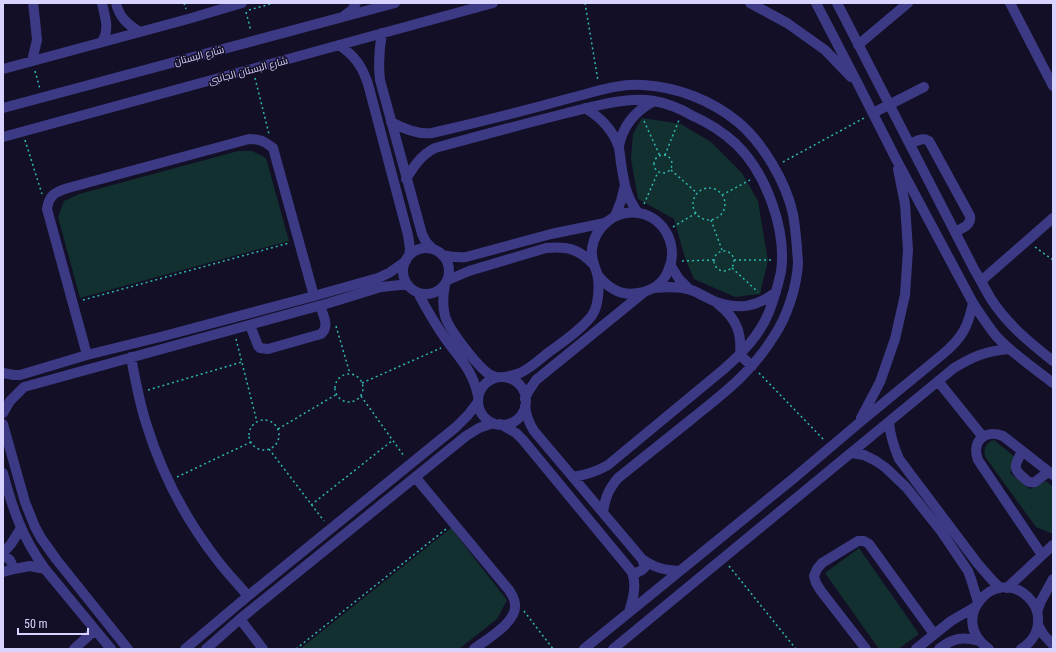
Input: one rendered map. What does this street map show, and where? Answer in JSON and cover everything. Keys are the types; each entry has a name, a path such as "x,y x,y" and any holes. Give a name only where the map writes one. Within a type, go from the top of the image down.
{"street":[{"path":"32,61 37,40 33,3"},
{"path":"102,3 107,30 102,42"},
{"path":"116,3 122,18 130,26 140,32"},
{"path":"344,17 352,10 356,3"},
{"name":"شارع البستان","path":"3,108 394,3"},
{"name":"شارع البستان الجانبى","path":"3,137 493,3"},
{"path":"750,3 788,23 825,50 858,84"},
{"path":"816,3 896,159 973,303 987,325 998,338 1053,383"},
{"path":"837,3 991,299 1014,328 1053,361"},
{"path":"858,45 908,3"},
{"path":"1010,3 1053,86"},
{"path":"6,67 240,5"},
{"path":"382,33 378,64 380,80 421,232 426,242 433,249 442,255 450,257 466,257 551,234 605,223"},
{"path":"339,45 358,62 364,72 368,84 408,235 410,248 403,269 404,278 408,285 418,293 433,294 440,290 446,282 469,271 546,248 567,248 577,251 586,257 604,282 613,289 623,293 634,294 649,290 672,287 690,290 725,305 736,307 757,304 776,292"},
{"path":"364,72 369,64 378,64"},
{"path":"391,122 416,133 432,133 600,90 641,84 668,88 693,95 717,107 739,122 756,141 774,167 784,187 792,212 798,264 794,288 786,312 776,334 762,355 734,385 618,478 609,488 604,500 602,513"},
{"path":"873,113 924,87"},
{"path":"684,111 693,95"},
{"path":"406,179 416,163 429,151 435,148 585,108 638,100 654,101 684,111 711,124 736,144 760,175 771,199 780,229 782,252 781,271 776,292 768,314 757,334 740,355 608,465 597,471 573,477"},
{"path":"619,146 622,134 628,122 638,110 654,101"},
{"path":"545,105 548,118"},
{"path":"585,108 593,113 611,130 619,146 625,185 630,200 639,213"},
{"path":"432,133 428,140 435,148"},
{"path":"87,355 47,209 48,201 53,194 68,188 249,139 258,139 266,142 273,148 314,296"},
{"path":"910,144 921,139 927,140 931,144 970,216 971,220 969,224 955,232"},
{"path":"859,423 880,382 895,340 904,295 908,250 905,204 896,159"},
{"path":"615,216 625,185"},
{"path":"206,649 240,619 472,432 486,425 506,424 513,422 518,418 536,380 661,282 672,263 673,250 671,240 666,231 659,223 650,217 639,213 626,213 615,216 605,223 593,242 591,253 599,289 597,304 590,318 580,328 526,369 513,376 501,377 491,376 484,370 463,346 449,326 443,306 443,295 449,274 448,264 442,255"},
{"path":"981,281 1053,218"},
{"path":"408,235 421,232"},
{"path":"3,373 20,375 87,355 314,296 382,276 396,268 417,250 433,249"},
{"path":"672,263 679,279 690,290"},
{"path":"382,276 385,286"},
{"path":"3,413 10,401 24,387 320,306 385,286 408,285"},
{"path":"418,293 435,323 472,375 479,409 482,415 487,420 512,431 523,440 632,572 635,579 633,600 629,612"},
{"path":"715,301 730,315 736,324 740,339 740,355 752,366"},
{"path":"585,649 955,344 964,332 970,318 973,303"},
{"path":"250,325 260,348 268,348 322,334 326,328 326,324 320,306"},
{"path":"164,336 166,347"},
{"path":"613,649 954,368 981,354 995,350 1010,349"},
{"path":"943,354 954,368"},
{"path":"131,357 146,423 168,480 195,529 218,561 248,596"},
{"path":"20,375 24,387"},
{"path":"185,649 279,570 456,427 468,415 478,399 480,390 484,384 490,380 501,377 516,382 521,386 524,392 526,415 534,431 642,559 650,565 659,568 679,571"},
{"path":"938,381 983,437"},
{"path":"889,422 890,435 899,459 978,564 992,580 1004,588"},
{"path":"3,424 25,502 32,521 48,549 128,649"},
{"path":"1022,451 1016,464 1016,470 1017,473 1028,482 1035,482 1051,474 1022,451 1003,436 996,434 989,434 983,437 977,445 976,455 1042,555"},
{"path":"851,453 876,461 886,468 906,487 941,531 968,571 971,579 976,605 972,624 975,633 984,646"},
{"path":"608,465 606,471 609,476 618,478"},
{"path":"897,478 908,470"},
{"path":"3,474 15,513 28,544 45,568 111,649"},
{"path":"416,478 509,590 513,597 515,605 511,619 505,626 474,649"},
{"path":"794,478 804,491"},
{"path":"14,569 10,560 3,554 21,528"},
{"path":"866,649 821,591 814,576 817,568 822,564 858,541 864,541 869,544 934,634"},
{"path":"1004,588 1053,544"},
{"path":"632,572 636,573 642,570 645,566 642,559"},
{"path":"3,572 30,566 45,568"},
{"path":"279,570 287,581"},
{"path":"1037,612 1053,579"},
{"path":"64,591 74,582"},
{"path":"916,649 951,621 976,605 988,593 1004,588 1014,588 1026,595 1034,605 1037,612 1038,625 1034,636 1027,645 1021,649"},
{"path":"240,619 263,649"},
{"path":"1038,625 1043,634 1053,645"},
{"path":"74,649 95,630"},
{"path":"939,649 946,643 961,638 969,638 984,646"}],"path":[{"path":"586,3 600,90"},
{"path":"240,5 254,41"},
{"path":"32,61 42,98"},
{"path":"253,68 273,148"},
{"path":"638,110 660,156"},
{"path":"665,155 684,111"},
{"path":"774,167 873,113"},
{"path":"23,132 47,209"},
{"path":"660,156 668,156 673,163 671,170 665,174 658,172 654,164 655,160 660,156"},
{"path":"671,170 697,193"},
{"path":"639,213 658,172"},
{"path":"722,195 760,175"},
{"path":"712,188 720,192 725,203 723,211 718,217 711,220 705,220 696,213 693,201 697,193 704,189 712,188"},
{"path":"666,231 696,213"},
{"path":"711,220 722,250"},
{"path":"73,303 299,240"},
{"path":"1027,240 1053,260"},
{"path":"722,250 730,252 734,260 732,268 722,271 715,265 714,260 716,254 722,250"},
{"path":"672,263 714,260"},
{"path":"734,260 781,260"},
{"path":"732,268 767,299"},
{"path":"335,325 350,374"},
{"path":"234,329 257,422"},
{"path":"362,383 450,344"},
{"path":"138,393 242,362"},
{"path":"752,366 831,447"},
{"path":"350,374 357,377 362,383 363,390 361,396 356,401 348,402 342,400 337,394 335,386 342,376 350,374"},
{"path":"278,429 337,394"},
{"path":"361,396 410,464"},
{"path":"267,420 275,425 278,429 279,437 276,445 269,449 261,450 253,445 250,437 251,428 257,422 267,420"},
{"path":"311,505 393,440"},
{"path":"168,480 251,442"},
{"path":"269,449 330,529"},
{"path":"296,649 453,523"},
{"path":"723,559 796,649"},
{"path":"513,597 553,649"}],"green space":[{"path":"642,118 681,124 711,142 742,173 758,201 768,261 760,294 735,297 694,279 685,258 674,219 638,199 631,159 633,134"},
{"path":"238,151 252,151 266,158 289,241 80,298 58,217 64,201 79,194"},
{"path":"994,440 1016,458 1010,473 1030,489 1046,481 1053,487 1053,534 1036,527 986,458 984,452 987,444"},
{"path":"451,528 507,600 497,619 459,649 300,649"},
{"path":"859,548 919,634 898,649 879,649 825,573"}]}
